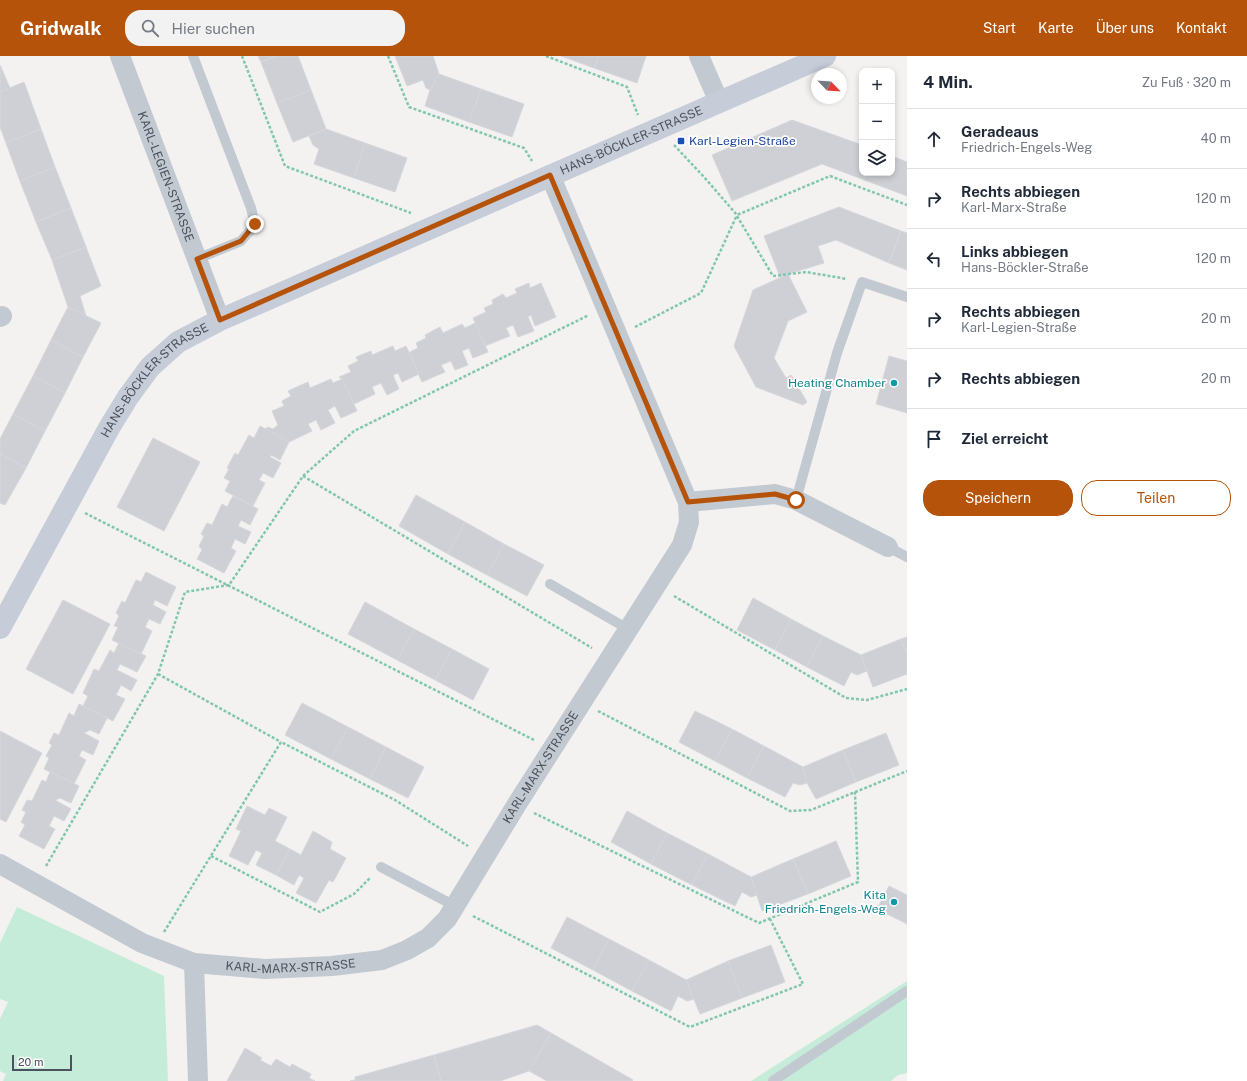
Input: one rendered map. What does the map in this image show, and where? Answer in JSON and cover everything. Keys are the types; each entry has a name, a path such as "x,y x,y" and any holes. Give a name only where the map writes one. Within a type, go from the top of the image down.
{"street":[{"name":"KARL-LEGIEN-STRASSE","path":"120,56 220,320"},
{"path":"699,56 719,102"},
{"name":"HANS-BÖCKLER-STRASSE","path":"0,628 109,428 128,397 150,367 178,342 220,320 825,56"},
{"name":"KARL-MARX-STRASSE","path":"0,864 142,943 194,963 264,969 332,966 382,960 407,950 428,938 447,919 517,804 682,545 689,522 688,502 606,306 546,177"},
{"path":"688,502 775,494 796,500 888,547"},
{"path":"194,963 198,1081"}],"lane":[{"path":"193,56 251,208 255,224 241,241 197,259"},
{"path":"796,500 837,353 862,282 907,298"},
{"path":"888,547 907,557"},
{"path":"550,584 628,629"},
{"path":"381,867 454,906"},
{"path":"773,1081 907,991"}],"path":[{"path":"242,56 285,166 439,224"},
{"path":"388,56 409,107 524,148 546,177"},
{"path":"546,56 627,87 651,131 704,177 737,215 773,276 806,272 862,282"},
{"path":"618,335 701,293 737,215 830,176 907,205"},
{"path":"36,884 158,674 185,592 229,585 303,476 354,431 606,306"},
{"path":"303,476 610,658"},
{"path":"68,504 552,750"},
{"path":"656,586 846,698 867,700 907,689"},
{"path":"158,674 281,742 395,800 485,857"},
{"path":"582,703 790,811 811,810 907,771"},
{"path":"154,948 281,742"},
{"path":"517,804 759,923 858,882 855,792"},
{"path":"210,856 320,912 354,894 381,867"},
{"path":"454,906 690,1027 803,984 770,919"}],"green space":[{"path":"17,907 164,976 168,1081 3,1081 6,1074 0,1071 0,1019 8,1002 0,999 0,943"},
{"path":"907,981 907,1073 898,1075 891,1081 751,1081"}],"building":[{"path":"258,56 277,56 261,62"},
{"path":"277,56 298,56 311,90 277,103 261,62"},
{"path":"395,56 433,56 439,74 430,90 426,88 423,80 407,86"},
{"path":"561,56 599,56 594,68"},
{"path":"599,56 646,56 637,83 594,68"},
{"path":"0,65 10,88 0,92"},
{"path":"439,74 481,89 469,122 425,106 430,90"},
{"path":"24,82 41,129 6,143 0,127 0,92"},
{"path":"481,89 524,104 512,137 469,122"},
{"path":"311,90 326,129 293,142 277,103"},
{"path":"792,120 859,144 859,176 895,176 895,157 907,162 907,196 822,164 732,201 712,155"},
{"path":"41,129 55,167 20,181 6,143"},
{"path":"326,129 365,143 354,178 314,164 319,149 313,145 309,136"},
{"path":"365,143 407,158 395,192 354,178"},
{"path":"55,167 71,208 36,222 20,181"},
{"path":"839,207 901,231 889,263 836,240 818,246 824,263 780,277 764,236"},
{"path":"71,208 86,247 52,260 36,222"},
{"path":"901,231 907,233 907,270 889,263"},
{"path":"86,247 101,286 80,296 86,316 68,307 52,260"},
{"path":"788,274 807,312 788,321 774,358 786,378 791,375 807,402 803,405 756,387 734,346 753,290"},
{"path":"529,283 530,288 541,283 556,317 535,326 531,315 528,317 534,331 518,337 513,325 506,328 510,336 485,346 473,318 486,312 484,308 493,304 492,300 503,294 506,298 517,293 515,289"},
{"path":"68,307 101,323 83,357 51,340"},
{"path":"475,323 488,352 473,358 469,348 462,351 468,365 455,370 451,361 441,365 445,372 422,382 408,353 418,348 416,343 426,338 425,335 440,327 443,333 462,324 465,328"},
{"path":"51,340 83,357 65,393 33,376"},
{"path":"393,346 395,351 406,346 419,374 402,382 398,373 393,375 399,389 387,395 381,383 372,387 375,394 354,404 342,379 339,377 351,372 348,366 358,361 356,357 371,351 372,355"},
{"name":"Heating Chamber","path":"889,356 907,361 907,413 876,404"},
{"path":"33,376 65,393 45,431 13,414"},
{"path":"331,379 333,383 342,379 357,411 341,418 335,406 328,410 335,423 321,430 316,420 308,424 312,431 289,442 265,429 268,427 273,429 278,425 272,411 284,406 282,401 291,396 288,391 308,382 310,388"},
{"path":"13,414 45,431 26,468 0,454 0,439"},
{"path":"260,426 289,442 280,460 271,455 270,457 281,463 273,478 263,473 259,480 265,483 253,506 225,491 230,481 224,478 229,469 227,468 235,453 238,455 249,435 254,438"},
{"path":"153,438 200,462 164,531 117,507"},
{"path":"0,454 26,468 5,505 0,503"},
{"path":"416,495 465,522 448,554 399,526"},
{"path":"233,496 258,509 250,525 241,520 238,526 251,532 245,544 235,539 231,548 236,551 224,573 197,559 202,550 199,546 204,536 201,534 207,523 212,525 222,504 227,507"},
{"path":"465,522 504,544 487,575 448,554"},
{"path":"504,544 544,565 527,596 487,575"},
{"path":"146,572 176,587 167,606 155,600 153,605 166,612 160,624 149,619 145,627 152,631 141,654 112,640 118,627 114,626 119,616 116,613 122,601 125,603 136,580 141,582"},
{"path":"753,598 791,619 775,650 737,630"},
{"path":"63,600 110,624 73,694 26,669"},
{"path":"365,602 414,629 397,660 348,634"},
{"path":"791,619 823,636 807,667 775,650"},
{"path":"414,629 452,649 435,680 397,660"},
{"path":"823,636 861,655 867,671 857,675 851,672 844,686 807,667"},
{"path":"907,637 907,654 901,639"},
{"path":"901,639 907,654 907,674 873,687 861,655"},
{"path":"119,643 146,656 137,672 120,664 117,670 137,680 131,691 121,685 116,695 125,699 113,721 83,706 88,696 83,693 94,669 99,671 110,650 114,653"},
{"path":"452,649 489,669 473,700 435,680"},
{"path":"302,703 348,727 331,759 285,735"},
{"path":"79,704 107,718 99,734 90,730 84,733 99,741 93,755 82,750 79,756 86,760 74,784 44,769 49,758 46,756 52,745 49,743 54,733 59,735 69,713 74,716"},
{"path":"695,711 732,729 715,761 679,742"},
{"path":"348,727 386,747 370,779 331,759"},
{"path":"732,729 764,746 747,778 715,761"},
{"path":"0,731 42,753 6,822 0,819"},
{"path":"886,733 899,765 856,782 843,750"},
{"path":"764,746 803,767 807,783 800,785 793,783 785,797 747,778"},
{"path":"386,747 424,767 408,798 370,779"},
{"path":"843,750 856,782 816,799 807,783 803,767"},
{"path":"50,772 79,786 71,803 60,798 55,800 71,809 64,821 54,816 49,826 55,829 44,849 19,836 25,825 21,822 26,812 22,810 27,800 32,801 42,780 46,782"},
{"path":"247,806 265,815 269,808 287,817 275,841 290,849 276,875 256,865 262,853 256,850 248,865 229,856 241,831 236,829"},
{"path":"627,811 667,833 651,864 611,842"},
{"path":"313,831 332,842 330,849 346,858 333,882 329,880 316,903 296,893 304,878 299,875 294,885 276,875 290,849 301,855"},
{"path":"667,833 708,854 692,885 651,864"},
{"path":"836,841 851,876 808,894 793,859"},
{"path":"708,854 751,877 757,895 751,897 742,892 735,906 692,885"},
{"path":"793,859 808,894 762,911 751,877"},
{"name":"Kita Friedrich-Engels-Weg","path":"889,886 907,895 907,924 877,909"},
{"path":"567,917 609,939 593,970 551,948"},
{"path":"609,939 649,960 632,991 593,970"},
{"path":"771,945 785,982 742,998 728,961"},
{"path":"649,960 686,980 694,999 687,1001 678,996 671,1011 632,991"},
{"path":"728,961 742,998 700,1014 686,980"},
{"path":"537,1025 551,1033 529,1071 500,1081 441,1081 434,1055"},
{"path":"551,1033 633,1080 547,1081 529,1071"},
{"path":"245,1048 262,1058 260,1060 271,1066 276,1059 290,1067 292,1064 311,1074 309,1078 315,1081 227,1081"},
{"path":"434,1055 441,1081 350,1081 355,1080 355,1077"}],"place":[{"name":"Karl-Legien-Straße","path":"681,141"},
{"name":"Heating Chamber","path":"894,383"},
{"name":"Kita Friedrich-Engels-Weg","path":"894,902"}],"route":[{"path":"255,224 241,241 197,259 220,320 550,175 688,502 775,494 796,500"}]}
